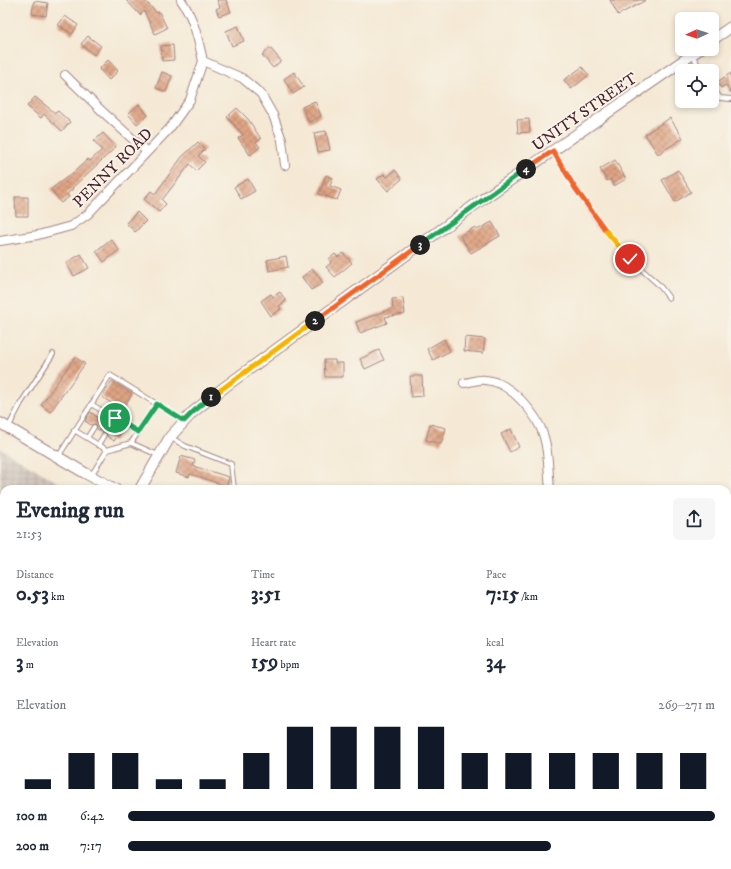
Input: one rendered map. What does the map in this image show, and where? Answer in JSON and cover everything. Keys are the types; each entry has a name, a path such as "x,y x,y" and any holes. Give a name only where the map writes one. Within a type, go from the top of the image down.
{"street":[{"path":"181,0 189,12 196,30 204,61 242,78 261,94 273,115 282,140 285,166"},
{"path":"719,36 729,30"},
{"name":"UNITY STREET","path":"142,485 170,437 193,412 226,386 483,199 689,56"},
{"name":"PENNY ROAD","path":"0,241 38,235 71,226 88,214 170,128 190,100 204,61"},
{"path":"65,75 147,152"},
{"path":"464,383 486,380 503,386 518,397 530,411 544,438 550,485"},
{"path":"4,426 108,485"}],"lane":[{"path":"719,97 720,98 731,98"},
{"path":"553,151 575,188 600,224 630,259 659,285 669,298"},
{"path":"4,426 53,354"},
{"path":"58,457 110,375 184,421"},
{"path":"91,404 138,432"},
{"path":"131,443 157,404"},
{"path":"100,419 104,412"},
{"path":"110,426 115,418"},
{"path":"87,438 94,427"},
{"path":"74,430 107,450"},
{"path":"98,445 104,435"},
{"path":"170,437 185,446 231,464 234,485"},
{"path":"91,476 107,450 131,443 159,456"}],"shaded area":[{"path":"0,448 62,485 0,485"}],"building":[{"path":"126,0 144,0 157,13 159,12 167,28 155,34 144,11 140,15"},
{"path":"217,0 226,0 231,12 219,16 216,9 220,7"},
{"path":"610,0 646,0 618,15"},
{"path":"34,1 48,3 46,16 32,14"},
{"path":"65,16 78,25 72,34 58,25"},
{"path":"238,26 244,41 232,46 226,31"},
{"path":"88,36 101,46 94,55 81,44"},
{"path":"173,45 174,60 162,61 161,46"},
{"path":"270,48 281,61 273,68 262,55"},
{"path":"108,60 118,71 109,80 99,69"},
{"path":"582,67 589,75 571,89 564,80"},
{"path":"162,72 172,76 166,92 156,88"},
{"path":"294,72 304,87 293,94 284,79"},
{"path":"731,73 731,93 726,85 721,88 719,81"},
{"path":"35,97 55,113 58,111 70,122 62,131 44,114 41,118 27,106"},
{"path":"315,101 321,116 309,122 302,107"},
{"path":"139,104 148,115 137,124 128,114"},
{"path":"237,108 248,119 261,139 256,142 260,147 250,155 238,138 243,135 227,117"},
{"path":"670,118 683,138 658,154 645,134"},
{"path":"529,119 530,132 518,133 517,120"},
{"path":"326,131 330,150 318,152 314,133"},
{"path":"103,133 116,147 72,188 73,189 67,194 69,197 61,203 51,189 74,172 88,159 90,161 102,150 94,141"},
{"path":"198,142 205,149 198,156 205,162 196,171 190,164 162,200 166,204 159,212 144,199 151,191 155,194 182,157"},
{"path":"615,160 626,179 614,186 610,179 607,181 600,169"},
{"path":"395,170 402,179 388,191 377,179 384,174 387,177"},
{"path":"678,170 691,192 675,202 662,180"},
{"path":"326,175 333,178 330,186 341,190 337,200 319,194"},
{"path":"248,179 255,191 241,199 234,187"},
{"path":"15,197 28,197 28,216 16,216"},
{"path":"137,212 146,221 135,232 126,223"},
{"path":"492,222 500,236 471,253 460,236 475,227 477,230"},
{"path":"111,239 119,250 104,262 96,251"},
{"path":"343,253 352,263 335,277 326,267 331,263 329,259 335,254 338,257"},
{"path":"81,254 89,268 74,276 66,263"},
{"path":"286,256 288,267 269,271 267,260"},
{"path":"313,269 323,283 311,290 302,277"},
{"path":"280,292 286,301 279,306 281,309 271,316 261,301 271,294 273,297"},
{"path":"403,298 405,314 385,317 387,323 360,333 356,322 393,308 392,299"},
{"path":"465,337 485,339 483,353 464,351"},
{"path":"444,339 450,351 433,360 427,349"},
{"path":"379,350 384,360 365,369 360,359"},
{"path":"75,357 85,364 50,412 41,405"},
{"path":"324,360 335,360 335,363 343,363 343,377 325,377"},
{"path":"410,376 422,376 423,396 411,397"},
{"path":"112,381 132,394 122,410 102,397"},
{"path":"90,412 97,417 98,422 103,421 107,424 108,429 113,427 120,432 114,441 107,436 106,432 102,432 97,429 96,424 91,425 85,421"},
{"path":"430,424 446,428 441,444 426,440"},
{"path":"511,429 519,447 510,452 501,434"},
{"path":"181,456 195,460 193,466 229,477 227,485 224,485 190,474 189,477 176,473"}],"route":[{"path":"115,418 138,432 157,404 184,421 226,386 483,199 553,151 575,188 600,224 630,259"}]}
